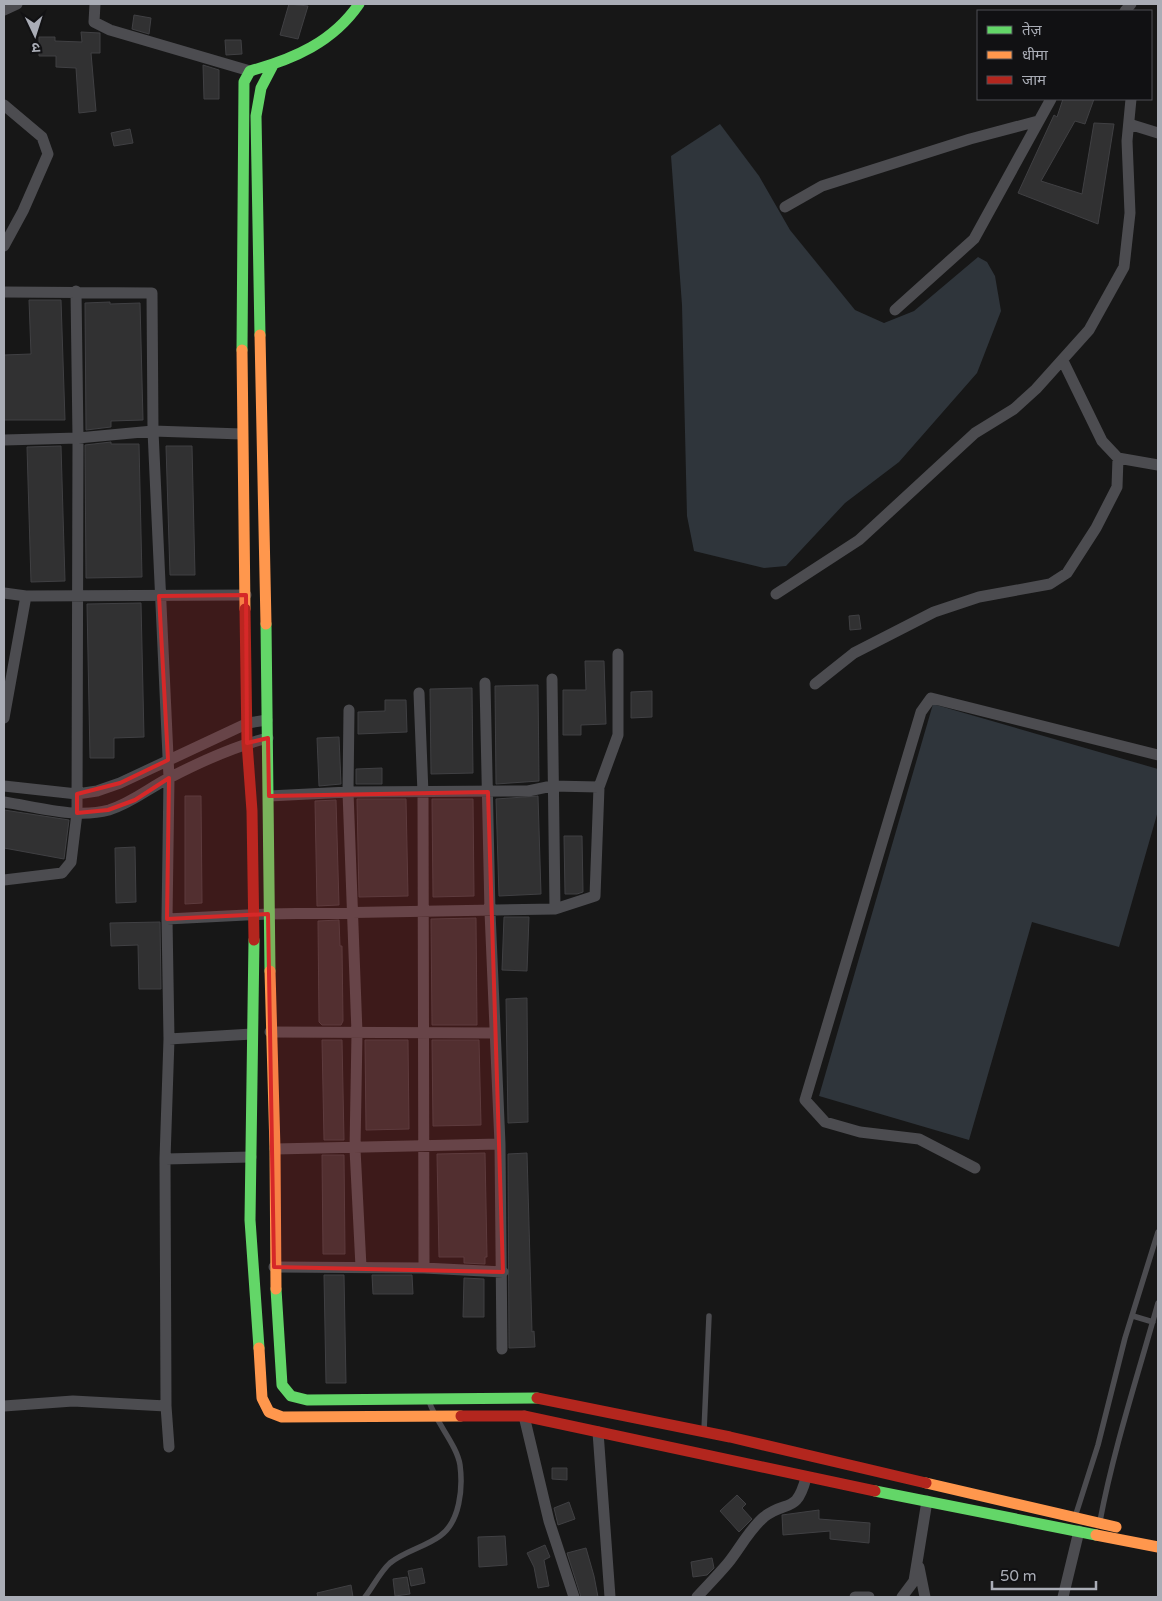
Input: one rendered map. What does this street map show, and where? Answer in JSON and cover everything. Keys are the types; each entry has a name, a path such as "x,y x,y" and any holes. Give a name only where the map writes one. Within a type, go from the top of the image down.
{"street":[{"path":"4,10 17,4"},
{"path":"95,4 94,22 110,30 250,71 273,65 330,38 355,12 359,4"},
{"path":"273,65 261,88 256,116 268,720 268,914 274,1149 274,1267 282,1386 291,1396 307,1400 531,1397 704,1432 1158,1536"},
{"path":"250,71 244,82 242,434 247,743 252,811 254,914 250,1220 262,1398 269,1412 282,1417 524,1416 806,1478 1158,1547"},
{"path":"895,310 974,239 1050,100"},
{"path":"776,594 859,540 975,433 1014,409 1062,361 1089,330 1124,267 1130,213 1130,100"},
{"path":"4,106 42,136 48,154 23,211 4,246"},
{"path":"785,207 822,186 970,139 1038,121"},
{"path":"1129,124 1158,133"},
{"path":"4,880 52,875 62,873 68,868 71,862 77,813 78,438 76,291"},
{"path":"4,292 152,293 153,432 159,596 169,778 168,1039 165,1159 166,1406 169,1447"},
{"path":"1062,361 1102,441 1118,458 1158,465"},
{"path":"4,440 78,438 153,432 242,434"},
{"path":"815,684 854,653 934,612 978,596 1050,584 1067,573 1096,528 1117,487 1118,458"},
{"path":"4,593 26,596 77,594 159,596 246,595"},
{"path":"4,718 26,596"},
{"path":"167,919 254,914 490,912 555,909 595,896 599,787 618,735 618,654"},
{"path":"552,679 555,909"},
{"path":"486,683 490,912 500,1144 503,1272 502,1349"},
{"path":"419,693 423,792 422,1031 424,1268"},
{"path":"975,1168 919,1139 860,1132 825,1122 805,1100 921,712 930,698 1158,755"},
{"path":"348,710 348,792 356,1033 355,1149 360,1267"},
{"path":"4,786 77,794 120,783 248,723 268,720"},
{"path":"4,802 77,813 108,810 135,800 169,778 247,743 268,738"},
{"path":"269,796 348,792 528,791 552,786 599,787"},
{"path":"270,1032 356,1033 422,1031 495,1033"},
{"path":"168,1039 252,1034"},
{"path":"274,1149 355,1149 424,1145 500,1144"},
{"path":"165,1159 251,1157"},
{"path":"274,1267 424,1268 503,1272"},
{"path":"4,1406 73,1401 166,1406"},
{"path":"524,1416 549,1521 574,1597"},
{"path":"598,1432 610,1597"},
{"path":"697,1597 728,1562 753,1527 766,1516 794,1502 801,1496 806,1478"},
{"path":"902,1597 914,1581 927,1502"},
{"path":"1063,1597 1079,1530"},
{"path":"918,1563 925,1597"},
{"path":"855,1597 869,1597"}],"lane":[{"path":"1075,1517 1098,1445 1119,1361 1158,1232"},
{"path":"1100,1523 1108,1480 1158,1303"},
{"path":"704,1432 709,1316"},
{"path":"1133,1316 1153,1322"},
{"path":"365,1597 388,1565 441,1536 453,1522 458,1506 460,1465 454,1449 434,1417 428,1399"}],"highlighted area":[{"path":"246,595 247,743 268,738 269,796 488,792 503,1272 274,1267 268,914 167,919 169,778 135,800 108,810 77,813 77,794 120,783 168,760 159,596"}],"shaded area":[{"path":"720,124 759,176 790,230 855,310 884,323 914,311 978,257 987,262 995,276 1001,311 977,373 899,462 845,503 786,566 764,568 694,551 687,516 682,305 671,156"},
{"path":"933,704 1158,769 1158,811 1119,947 1032,922 969,1140 819,1096"}],"building":[{"path":"289,4 308,6 298,39 280,35"},
{"path":"134,15 151,18 149,34 132,29"},
{"path":"81,32 100,33 100,53 91,53 96,111 79,113 76,68 56,67 56,56 39,56 39,37 55,37 55,41 82,42"},
{"path":"225,40 241,40 242,54 226,55"},
{"path":"203,65 219,70 219,99 204,99"},
{"path":"1063,100 1094,100 1085,124 1075,121 1041,181 1082,194 1094,123 1114,124 1098,224 1018,193 1054,115 1057,117"},
{"path":"130,129 133,143 114,146 111,133"},
{"path":"29,300 61,300 65,420 4,420 4,355 31,354"},
{"path":"110,302 110,304 140,303 143,420 111,421 111,427 86,430 85,303"},
{"path":"111,442 111,444 139,444 142,577 86,578 85,445"},
{"path":"61,446 65,581 31,582 27,447"},
{"path":"166,446 192,446 195,575 170,575"},
{"path":"141,603 144,737 114,738 114,758 90,758 87,604"},
{"path":"859,615 861,629 850,630 849,616"},
{"path":"585,661 604,661 606,724 581,725 581,735 563,735 563,690 586,690"},
{"path":"538,685 539,781 496,784 495,686"},
{"path":"472,688 473,773 431,774 430,689"},
{"path":"652,691 652,717 631,718 631,692"},
{"path":"385,700 406,700 407,732 358,734 358,712 385,711"},
{"path":"339,737 341,784 319,786 317,738"},
{"path":"382,768 382,784 356,784 356,769"},
{"path":"185,796 201,796 202,903 185,904"},
{"path":"538,796 541,894 499,896 496,799"},
{"path":"357,799 406,799 408,896 359,897"},
{"path":"432,799 473,799 474,896 433,897"},
{"path":"336,800 339,905 317,906 315,801"},
{"path":"4,810 69,820 64,859 4,848"},
{"path":"564,836 582,836 583,892 577,894 565,894"},
{"path":"135,847 136,902 116,903 115,848"},
{"path":"504,917 529,917 527,971 502,970"},
{"path":"476,918 477,1025 432,1025 431,919"},
{"path":"339,920 340,946 342,946 343,1021 341,1025 322,1025 319,1022 318,921"},
{"path":"160,922 161,989 139,989 138,945 111,946 110,923"},
{"path":"527,998 528,1122 508,1123 506,999"},
{"path":"322,1040 342,1040 344,1140 324,1140"},
{"path":"365,1040 408,1040 409,1129 366,1130"},
{"path":"432,1040 479,1040 481,1125 433,1126"},
{"path":"485,1153 487,1257 485,1257 485,1264 464,1263 464,1257 439,1257 437,1154"},
{"path":"527,1153 532,1332 534,1331 535,1347 509,1348 508,1154"},
{"path":"322,1155 344,1155 345,1254 323,1254"},
{"path":"324,1275 344,1275 346,1383 326,1383"},
{"path":"372,1275 412,1275 413,1294 373,1294"},
{"path":"464,1278 484,1279 484,1317 463,1317"},
{"path":"552,1468 567,1468 567,1480 552,1479"},
{"path":"737,1495 746,1504 742,1508 752,1519 739,1532 720,1511"},
{"path":"569,1502 575,1519 558,1525 554,1508"},
{"path":"819,1510 819,1519 870,1523 869,1543 830,1539 830,1531 783,1535 782,1515"},
{"path":"505,1536 507,1565 479,1567 478,1537"},
{"path":"545,1545 550,1557 544,1560 549,1586 538,1588 534,1567 527,1553"},
{"path":"586,1548 598,1597 581,1597 567,1553"},
{"path":"712,1558 714,1568 707,1575 693,1577 691,1562"},
{"path":"422,1568 425,1583 411,1586 408,1571"},
{"path":"407,1577 410,1594 395,1596 393,1579"},
{"path":"351,1585 353,1597 318,1597 317,1593"}],"traffic: fast":[{"path":"242,350 244,82 250,71 297,55 325,39 349,17 359,4"},
{"path":"260,335 256,116 261,88 273,65"},
{"path":"266,624 270,971"},
{"path":"254,940 250,1220 259,1348"},
{"path":"276,1289 282,1385 291,1396 307,1400 537,1398"},
{"path":"875,1491 1096,1535"}],"traffic: slow":[{"path":"260,335 266,624"},
{"path":"242,350 245,609"},
{"path":"270,971 275,1149 276,1289"},
{"path":"259,1348 262,1398 269,1412 282,1417 461,1416"},
{"path":"926,1483 1116,1527"},
{"path":"1096,1535 1158,1547"}],"traffic: jam":[{"path":"245,609 247,743 252,811 254,940"},
{"path":"537,1398 730,1437 926,1483"},
{"path":"461,1416 524,1416 875,1491"}]}
